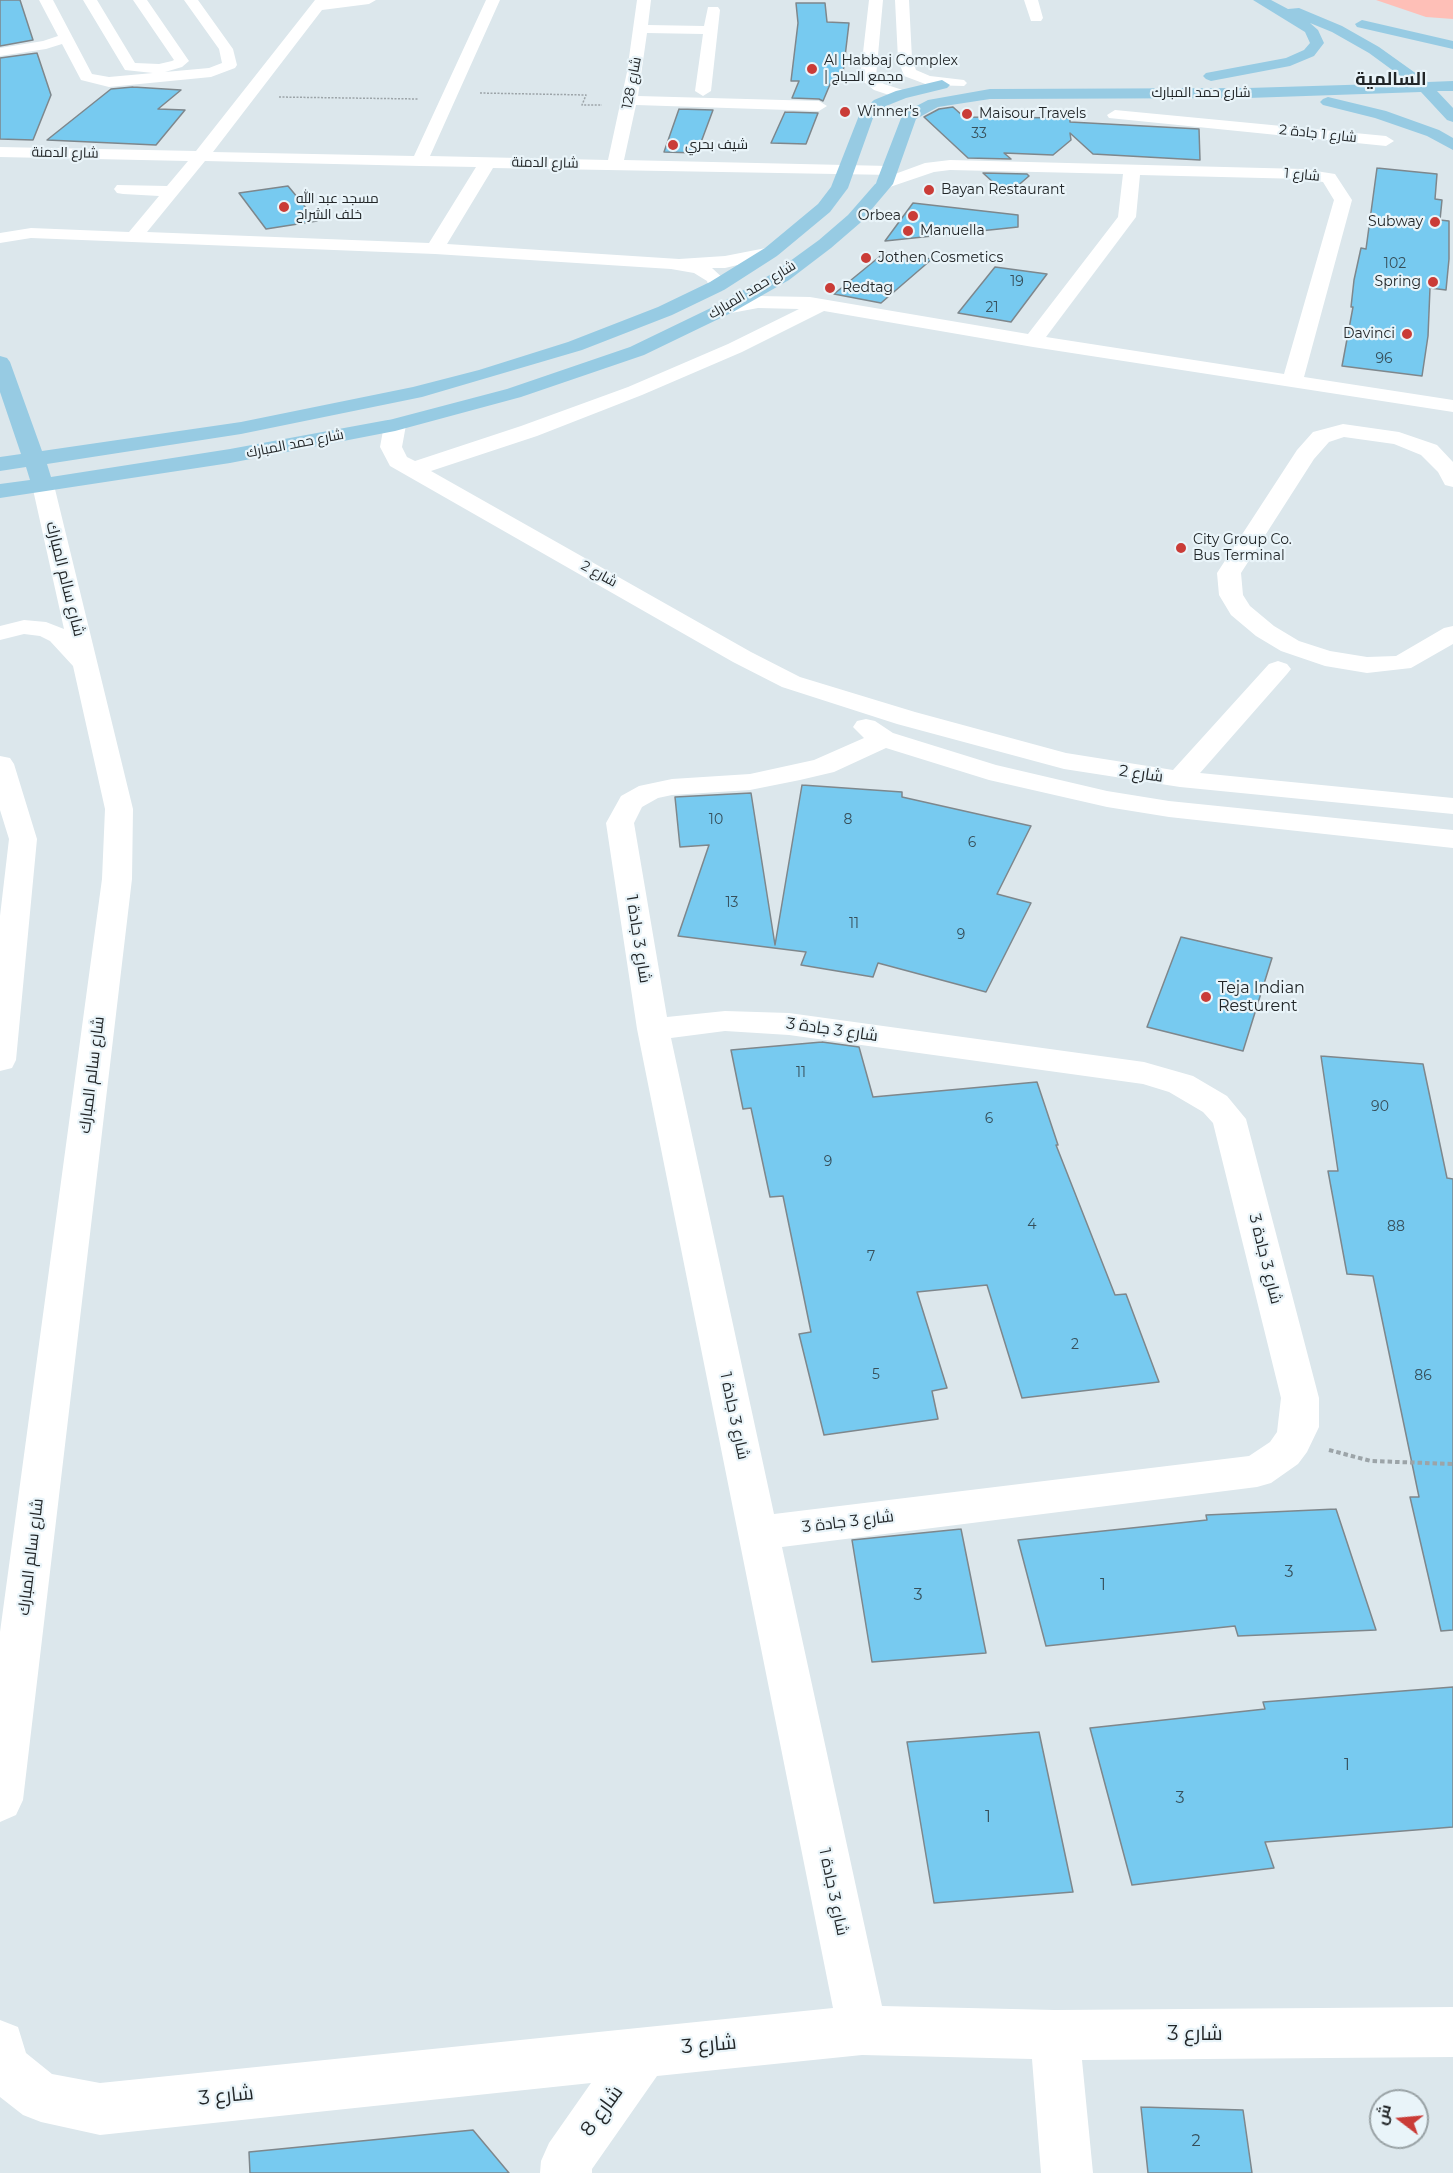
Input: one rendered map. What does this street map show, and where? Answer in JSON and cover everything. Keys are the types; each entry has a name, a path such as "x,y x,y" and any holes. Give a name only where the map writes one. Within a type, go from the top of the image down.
{"main road":[{"path":"1169,83 1290,62 1309,53 1317,43 1311,30 1293,17 1260,0"},
{"path":"1267,0 1337,28 1425,87 1453,117"},
{"path":"1303,0 1362,24 1412,52"},
{"path":"1362,24 1453,45"},
{"name":"شارع حمد المبارك","path":"0,491 38,472 415,393 486,374 575,346 665,311 717,286 771,252 824,208 839,188 866,116 880,103 901,94 959,83 1169,83 1450,75"},
{"name":"شارع حمد المبارك","path":"0,464 38,472 230,456 395,425 514,393 637,351 726,308 782,276 854,219 886,177 909,116 925,105 946,99 990,94 1248,93 1453,86"},
{"path":"1248,93 1316,100 1380,114 1433,133 1453,145"},
{"name":"شارع سالم المبارك","path":"1,368 38,472"}],"street":[{"path":"46,0 86,77 95,81 118,82 224,69 251,72 284,49 320,3 369,0"},
{"path":"90,0 130,67 159,69 182,61 163,25 140,0"},
{"path":"420,161 493,0"},
{"name":"شارع 128","path":"615,165 642,29 644,0"},
{"path":"876,0 873,49 868,79 879,87 901,94"},
{"path":"902,0 906,65 909,73 928,80 959,83"},
{"path":"1031,0 1036,18"},
{"path":"193,8 226,49 231,62 224,69"},
{"path":"703,91 713,10"},
{"path":"642,29 711,30"},
{"path":"0,52 46,45 64,33 86,32 111,35"},
{"path":"226,49 244,51"},
{"path":"264,51 284,49"},
{"path":"873,49 905,50"},
{"path":"134,237 247,97 251,72"},
{"path":"628,103 819,106"},
{"name":"شارع 1 جادة 2","path":"1115,114 1386,141"},
{"path":"1250,127 1250,161"},
{"name":"شارع الدمنة","path":"0,152 846,170 886,177"},
{"name":"شارع 1","path":"886,177 942,165 1132,170 1250,161 1329,178 1343,200 1292,382"},
{"path":"435,249 488,162"},
{"path":"1033,341 1127,217 1132,170"},
{"path":"123,189 173,191"},
{"path":"0,238 31,233 435,249 671,263 725,262 771,252"},
{"path":"671,263 700,269 716,279 717,286"},
{"path":"782,276 784,289 794,297 815,304"},
{"path":"726,308 758,302 815,304 1033,341 1453,406"},
{"path":"414,469 635,391 735,348 815,304"},
{"name":"شارع 2","path":"395,425 391,447 398,461 742,657 791,682 837,698 1064,761 1180,779 1453,806"},
{"path":"1453,480 1447,469 1429,450 1399,438 1343,430 1321,436 1305,454 1229,573 1231,595 1240,610 1265,631 1290,646 1325,658 1367,665 1402,663 1453,633"},
{"name":"شارع سالم المبارك","path":"0,1800 117,879 119,808 87,666 38,472"},
{"path":"0,633 24,627 46,628 59,636 87,666"},
{"path":"1180,779 1278,669"},
{"name":"شارع 2","path":"837,698 860,723 884,739 989,772 1107,799 1168,809 1453,839"},
{"name":"شارع 3 جادة 1","path":"862,2030 653,1029 621,831 622,816 631,802 660,789 750,782 800,772 824,766 884,739"},
{"path":"0,764 11,831 0,1060"},
{"name":"شارع 3 جادة 3","path":"653,1029 725,1021 789,1024 1144,1073 1181,1084 1198,1092 1215,1104 1229,1119 1300,1398 1299,1427 1293,1440 1284,1453 1257,1471 758,1533"},
{"name":"شارع 3","path":"0,2045 3,2067 41,2097 100,2109 862,2030 1055,2035 1453,2032"},
{"path":"1055,2035 1067,2173"},
{"name":"شارع 8","path":"566,2173 567,2161 645,2051"}],"path":[{"path":"247,97 586,95 582,105 628,103"},
{"path":"1293,1440 1371,1461 1453,1464"}],"shaded area":[{"path":"1376,0 1453,0 1453,19 1426,17"}],"building":[{"path":"0,0 20,0 33,40 0,46"},
{"path":"796,3 825,3 827,22 849,23 842,82 831,82 823,101 792,98 799,81 791,81 798,23"},
{"path":"37,53 51,95 33,140 0,139 0,58"},
{"path":"133,87 181,90 158,109 185,110 156,145 47,140 111,89"},
{"path":"953,107 964,117 1070,118 1070,122 1199,129 1200,160 1093,154 1070,133 1071,140 1053,155 1004,153 1011,159 968,158 924,117 939,109"},
{"path":"679,109 713,110 697,153 664,152"},
{"path":"785,112 818,113 806,144 771,143"},
{"path":"1377,168 1437,174 1435,199 1442,200 1440,220 1449,221 1446,290 1430,288 1428,336 1422,376 1342,366 1353,307 1351,307 1354,280 1361,248 1366,249"},
{"path":"983,173 1027,174 1029,176 1007,195"},
{"name":"مسجد عبد الله خلف الشراح","path":"288,186 317,221 266,229 239,193"},
{"path":"913,203 1018,215 1018,227 885,241"},
{"path":"884,253 932,259 881,303 834,294"},
{"path":"995,267 1047,274 1011,322 958,313"},
{"path":"802,785 902,792 902,797 1031,826 997,894 1031,903 986,992 878,963 873,977 801,965 806,952 678,936 709,845 680,847 675,797 751,793 775,945"},
{"path":"1181,937 1272,958 1243,1051 1147,1027"},
{"path":"822,1042 859,1047 873,1097 1037,1082 1058,1145 1056,1145 1115,1295 1126,1294 1159,1382 1022,1398 987,1285 917,1292 947,1388 932,1391 938,1419 824,1435 799,1334 811,1332 783,1196 770,1197 751,1108 743,1109 731,1050"},
{"path":"1321,1056 1423,1064 1447,1178 1453,1179 1453,1630 1441,1631 1410,1497 1419,1497 1373,1276 1347,1274 1328,1171 1338,1171"},
{"path":"1336,1509 1376,1630 1238,1636 1235,1626 1046,1646 1018,1540 1207,1520 1206,1515"},
{"path":"961,1529 986,1653 872,1662 852,1540"},
{"path":"1453,1687 1453,1827 1265,1842 1274,1868 1132,1885 1090,1728 1265,1709 1263,1702"},
{"path":"1039,1732 1073,1892 934,1903 907,1742"},
{"path":"1141,2107 1243,2110 1252,2173 1148,2173"},
{"path":"473,2130 509,2173 250,2173 249,2152"}],"place":[{"name":"Al Habbaj Complex | مجمع الحباج","path":"812,69"},
{"name":"Winner's","path":"845,112"},
{"name":"Maisour Travels","path":"967,114"},
{"name":"شيف بحري","path":"673,145"},
{"name":"Bayan Restaurant","path":"929,190"},
{"name":"مسجد عبد الله خلف الشراح","path":"284,207"},
{"name":"Orbea","path":"913,216"},
{"name":"Subway","path":"1435,222"},
{"name":"Manuella","path":"908,231"},
{"name":"Jothen Cosmetics","path":"866,258"},
{"name":"Spring","path":"1433,282"},
{"name":"Redtag","path":"830,288"},
{"name":"Davinci","path":"1407,334"},
{"name":"City Group Co. Bus Terminal","path":"1181,548"},
{"name":"Teja Indian Resturent","path":"1206,997"}],"district":[{"name":"السالمية","path":"1391,80"}]}
